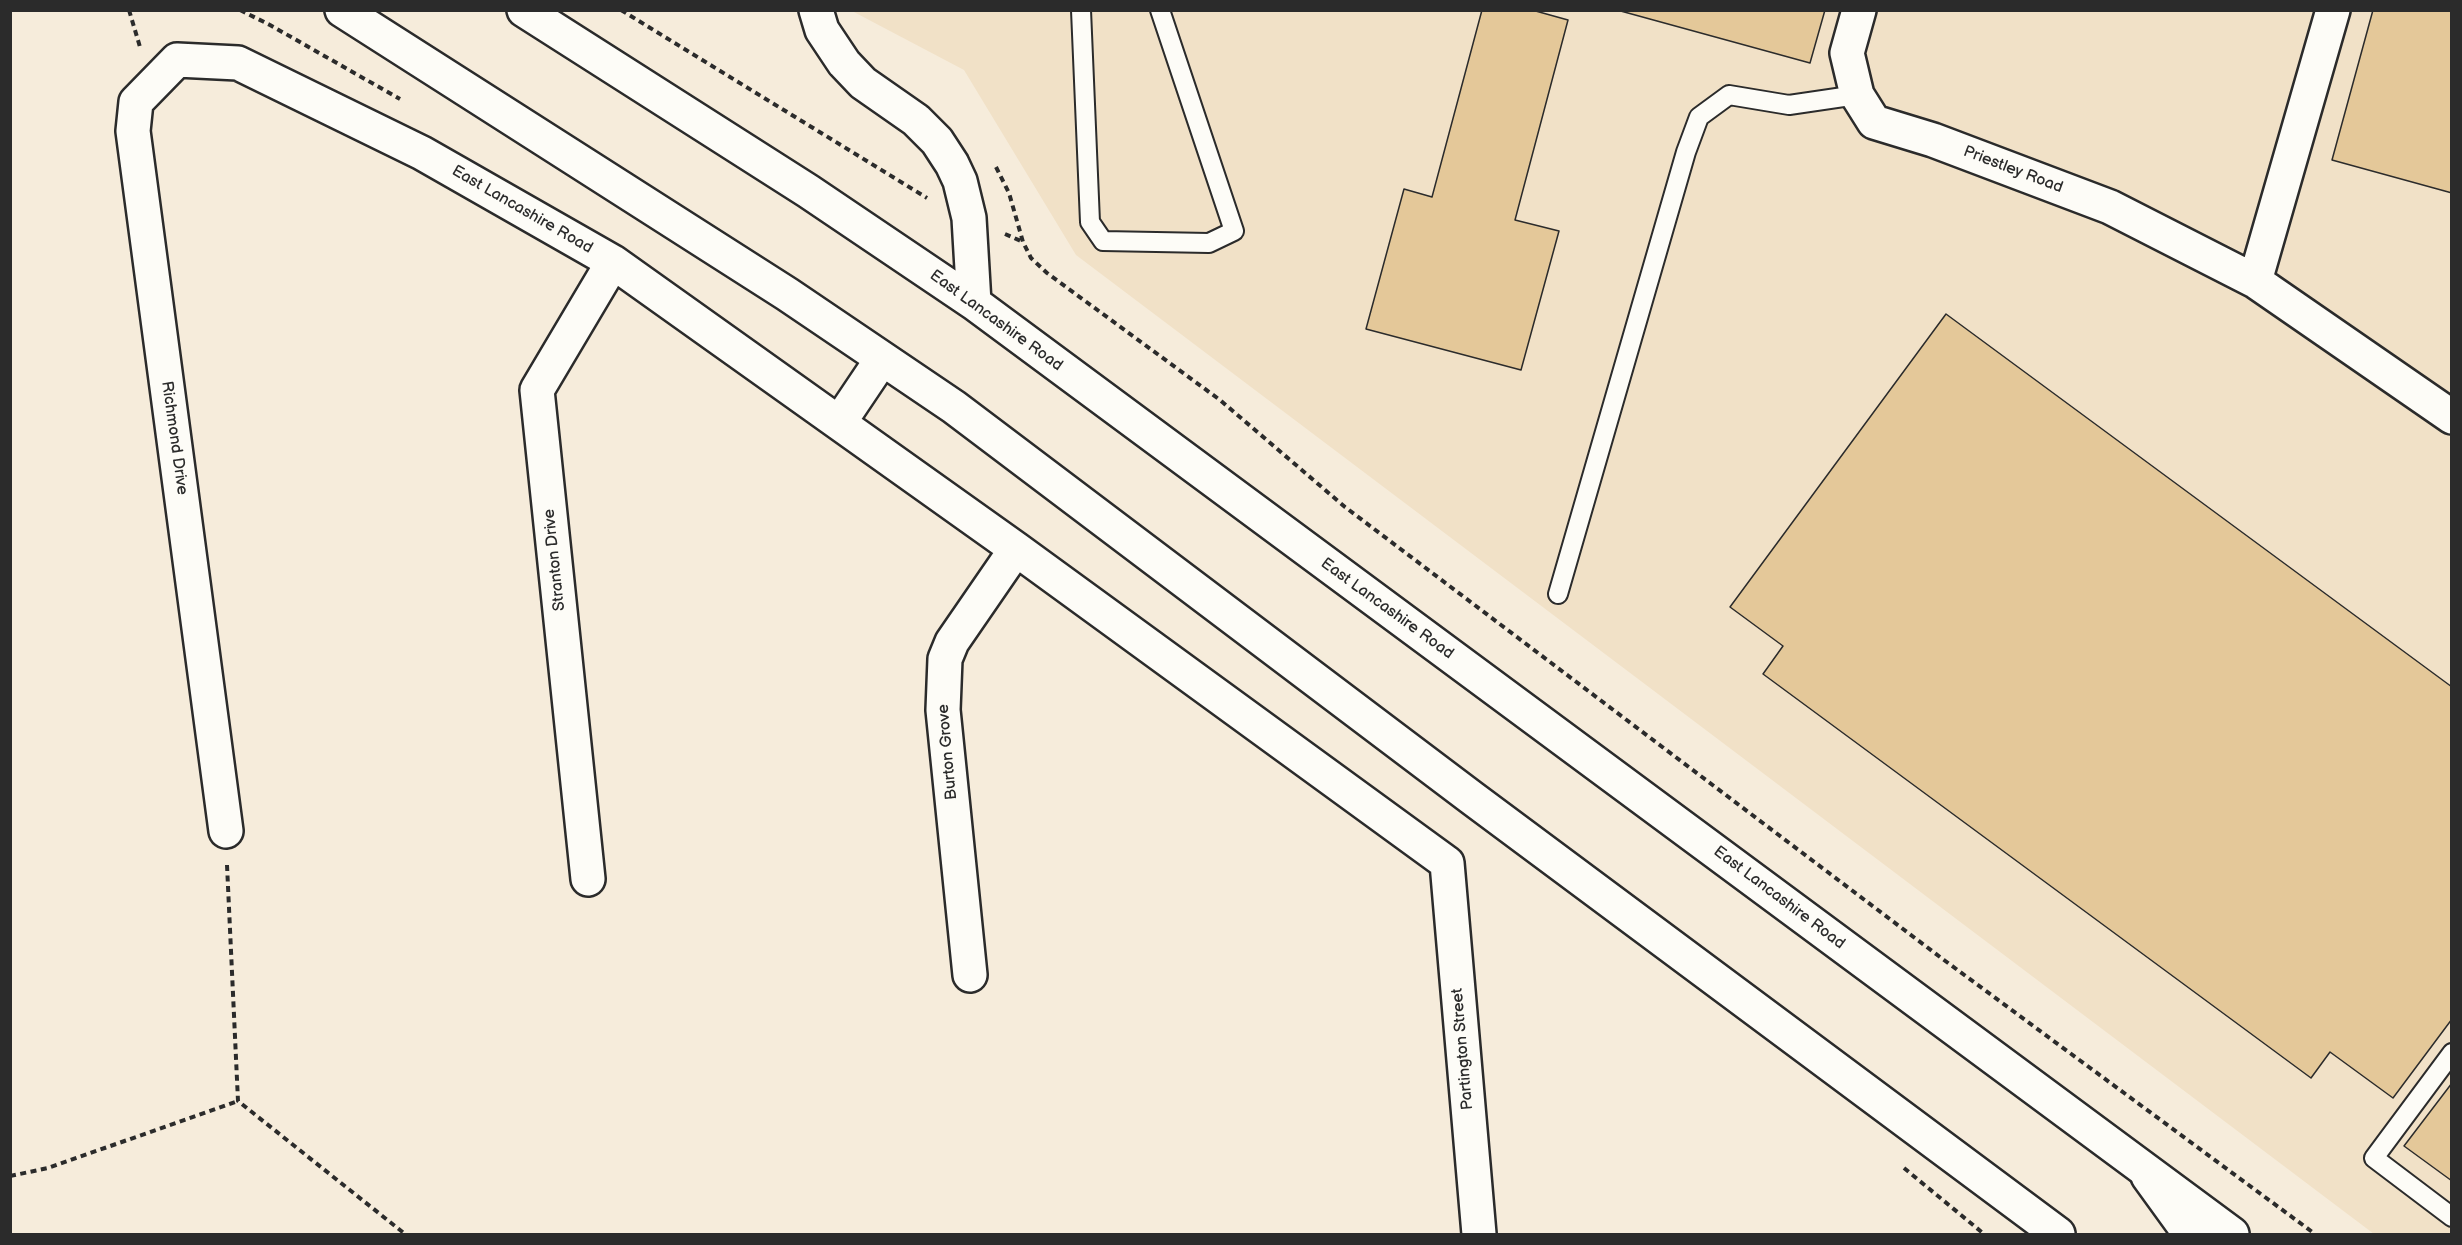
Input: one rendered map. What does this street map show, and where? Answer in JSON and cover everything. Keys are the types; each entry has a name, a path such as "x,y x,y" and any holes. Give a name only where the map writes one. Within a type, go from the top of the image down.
{"main road":[{"name":"East Lancashire Road","path":"524,10 808,191 974,303 2232,1234"},
{"path":"816,10 822,30 844,63 863,83 916,120 937,141 952,164 960,181 969,218 974,303"},
{"name":"Priestley Road","path":"1859,10 1847,53 1857,95 1874,122 1933,140 2110,207 2255,281 2451,417"},
{"path":"2255,281 2332,10"},
{"path":"348,15 787,294 963,414 1453,784 2058,1234"},
{"name":"East Lancashire Road","path":"177,60 238,63 422,153 613,262 1016,549 1447,863"},
{"name":"Richmond Drive","path":"177,60 136,102 133,130 226,831"},
{"name":"Stranton Drive","path":"588,879 537,390 613,262"},
{"path":"838,423 882,359"},
{"name":"Burton Grove","path":"970,975 944,710 945,659 952,642 1016,549"},
{"name":"Partington Street","path":"1447,863 1479,1234"},
{"path":"2142,1167 2190,1234"}],"lane":[{"path":"1081,10 1090,222 1103,242 1209,243 1234,231 1160,10"},
{"path":"1558,594 1686,152 1699,117 1729,95 1789,105 1857,95"},
{"path":"2451,1053 2374,1158 2451,1217"}],"path":[{"path":"621,10 929,199"},
{"path":"993,162 1009,193 1023,242 1031,258 1047,273 1220,400 1345,507 1944,960 2315,1234"},
{"path":"226,831 238,1101 405,1234"},
{"path":"10,1176 48,1168 238,1101"}],"shaded area":[{"path":"852,11 2451,11 2451,1234 2374,1234 1076,255 964,70"}],"building":[{"path":"1482,10 1532,10 1568,20 1515,220 1559,231 1521,370 1366,329 1404,189 1432,197"},
{"path":"1617,10 1825,10 1810,63"},
{"path":"2373,10 2452,10 2452,193 2332,160"},
{"path":"1946,314 2452,687 2452,1019 2393,1098 2330,1052 2311,1078 1763,674 1783,646 1730,607"},
{"path":"2452,1083 2452,1181 2404,1146"}]}
